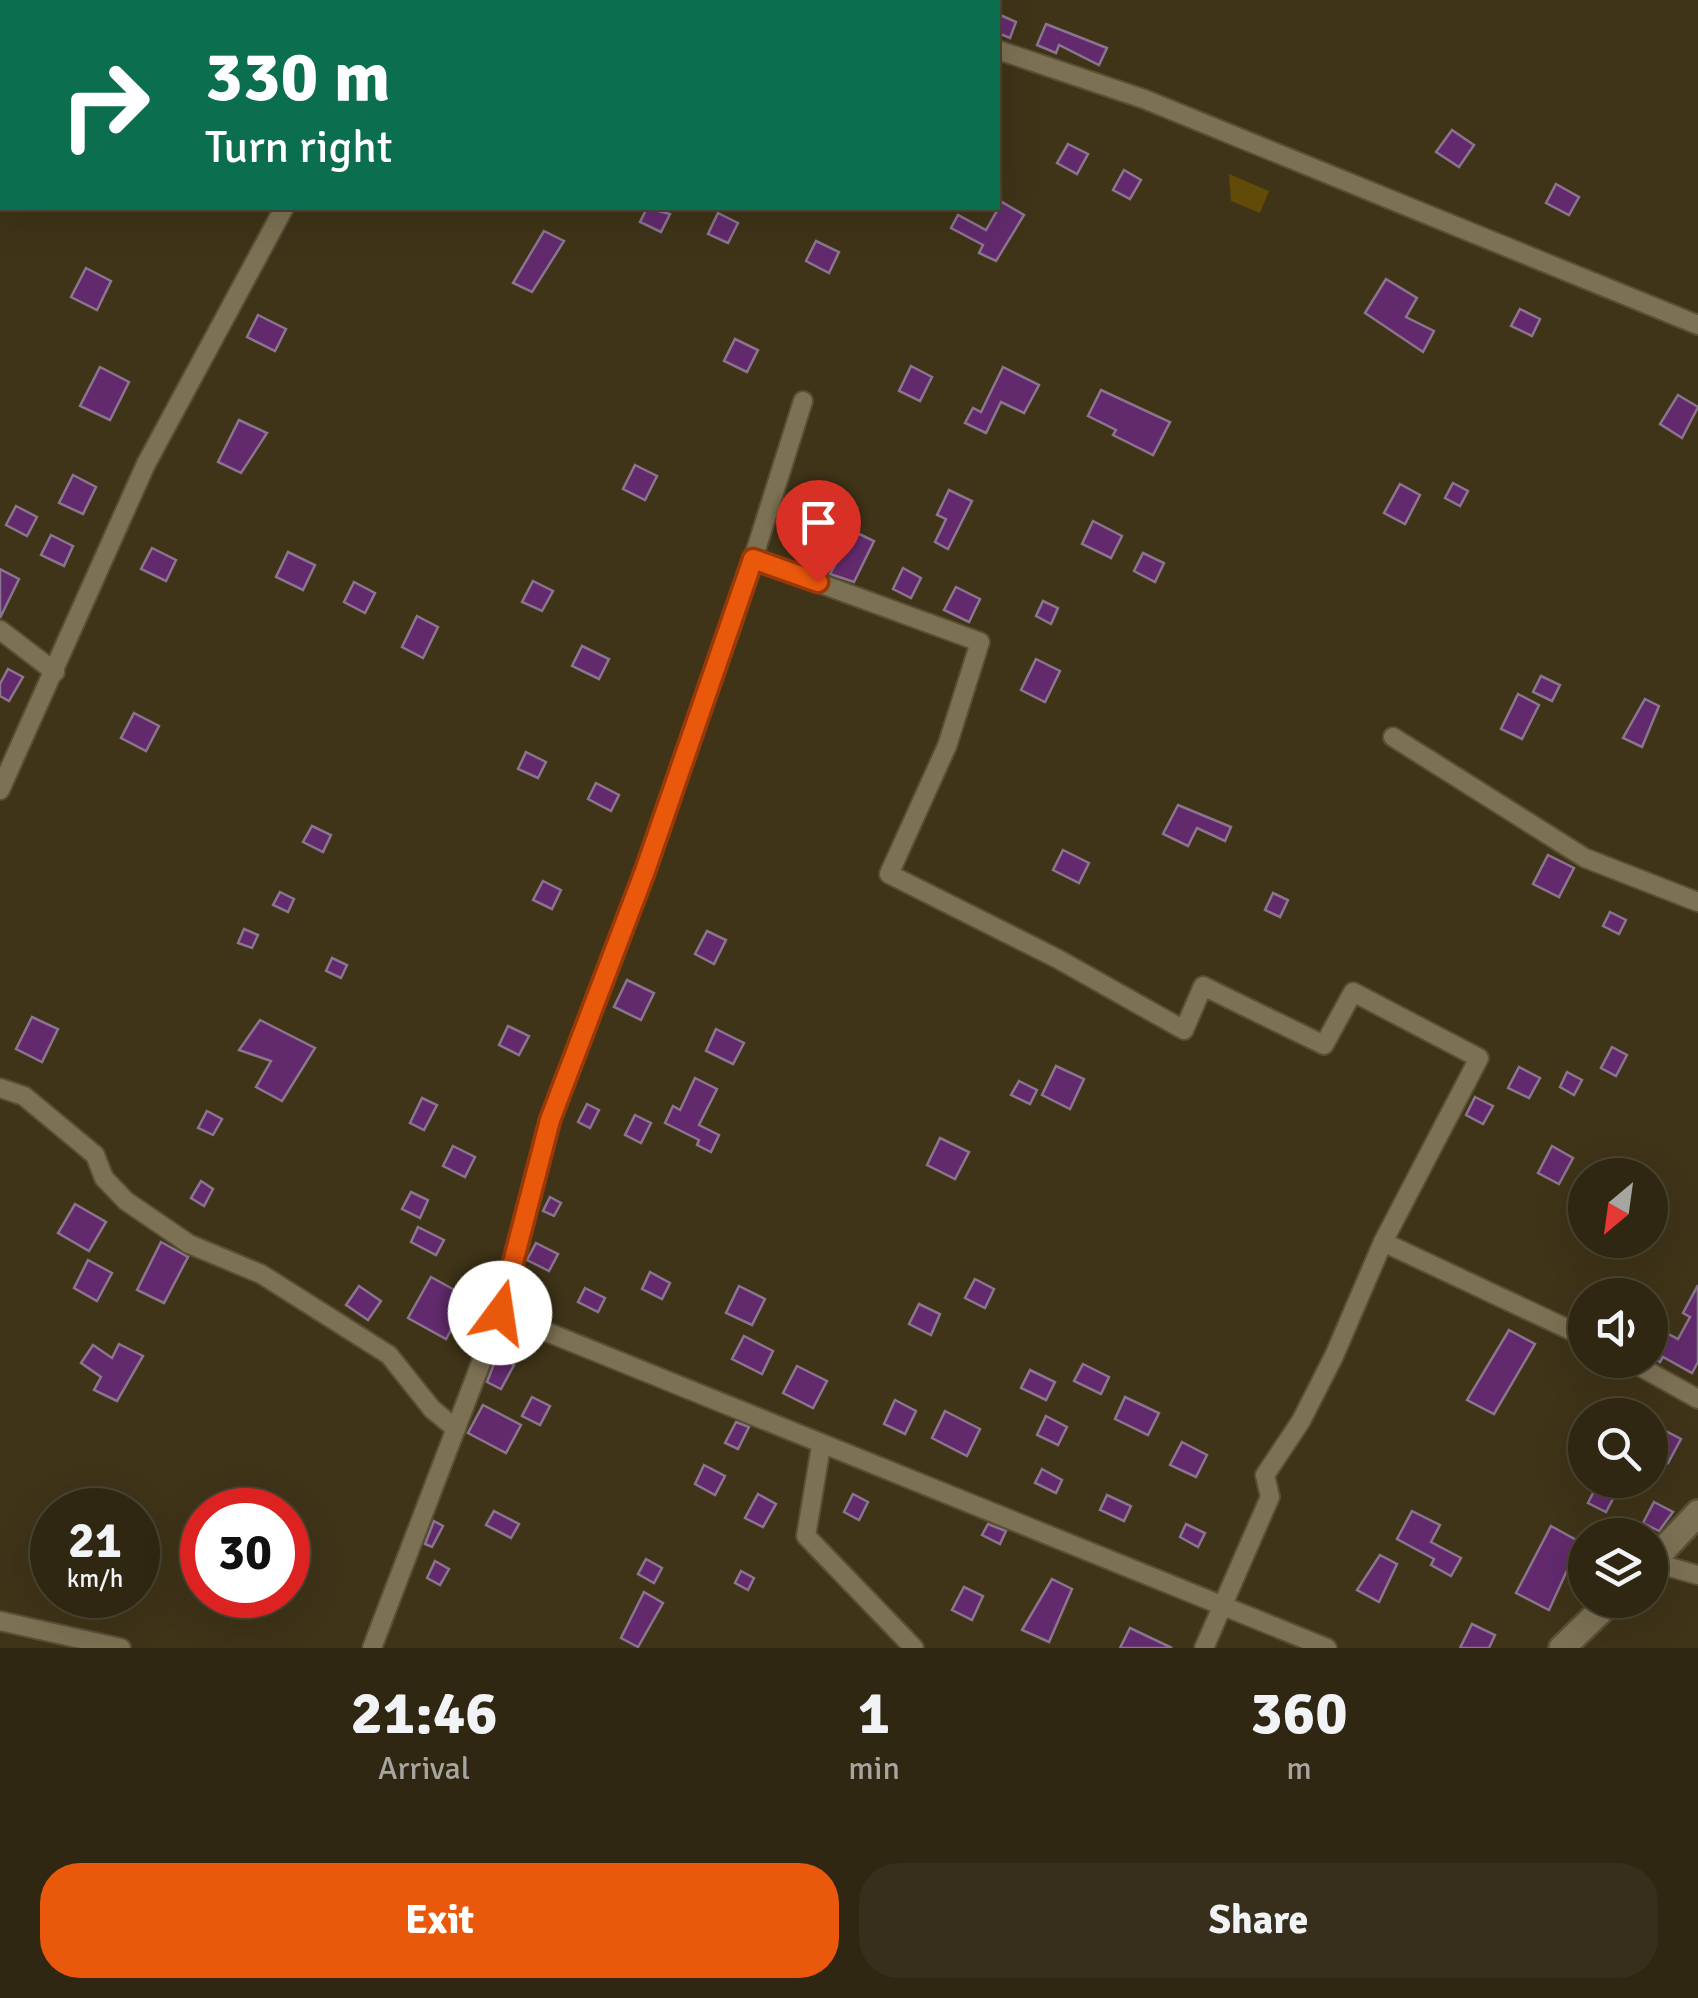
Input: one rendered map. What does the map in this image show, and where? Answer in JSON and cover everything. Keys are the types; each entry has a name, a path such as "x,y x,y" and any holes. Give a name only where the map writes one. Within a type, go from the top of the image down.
{"main road":[{"path":"1668,1545 1698,1513"},
{"path":"1562,1648 1593,1618"}],"street":[{"path":"1000,51 1144,99 1698,325"},
{"path":"0,790 146,464 283,210"},
{"path":"372,1648 500,1313 550,1120 645,871 803,401"},
{"path":"753,559 980,642 947,746 890,874 1058,958 1184,1030 1203,986 1324,1045 1353,992 1479,1058 1383,1242 1326,1372 1265,1475 1270,1497 1204,1648"},
{"path":"0,630 55,672"},
{"path":"1393,737 1584,858 1698,902"},
{"path":"0,1088 24,1096 94,1155 104,1178 126,1201 188,1244 262,1274 389,1355 432,1409 456,1429"},
{"path":"1383,1242 1568,1329"},
{"path":"500,1313 1328,1648"},
{"path":"1661,1378 1698,1398"},
{"path":"821,1446 806,1536 914,1648"},
{"path":"1668,1568 1698,1576"},
{"path":"0,1620 120,1648"}],"shaded area":[{"path":"1229,174 1269,191 1260,213 1231,201"}],"building":[{"path":"1000,15 1016,22 1010,38 1000,34"},
{"path":"1046,24 1107,48 1099,65 1059,45 1056,53 1037,45"},
{"path":"1452,130 1474,145 1459,167 1436,152"},
{"path":"1068,144 1088,154 1077,174 1057,163"},
{"path":"1124,170 1141,180 1130,199 1113,190"},
{"path":"1556,184 1579,197 1569,215 1546,203"},
{"path":"1002,202 1024,215 996,261 979,253 983,245 951,228 958,215 986,230"},
{"path":"646,210 670,214 661,232 640,222"},
{"path":"718,213 738,223 728,243 708,234"},
{"path":"544,231 564,241 532,292 513,283"},
{"path":"816,241 839,252 829,273 806,261"},
{"path":"86,268 111,281 97,310 71,297"},
{"path":"1386,279 1417,298 1406,317 1434,331 1423,352 1365,313"},
{"path":"1520,309 1540,319 1532,336 1511,326"},
{"path":"258,315 286,329 275,351 247,337"},
{"path":"735,339 758,350 747,372 724,361"},
{"path":"911,366 932,377 920,401 899,391"},
{"path":"100,367 129,382 110,420 80,406"},
{"path":"1003,367 1039,385 1024,413 1001,402 986,433 965,423 973,408 981,412"},
{"path":"1101,390 1170,422 1153,455 1113,435 1116,430 1088,416"},
{"path":"1678,395 1698,407 1682,438 1660,424"},
{"path":"239,420 267,433 241,473 218,462"},
{"path":"635,465 657,476 645,500 623,489"},
{"path":"73,475 96,487 83,514 59,503"},
{"path":"1453,483 1468,491 1460,506 1445,498"},
{"path":"1400,484 1420,495 1405,524 1384,513"},
{"path":"949,490 972,501 948,549 935,542 946,519 937,515"},
{"path":"787,496 802,503 795,517 782,510"},
{"path":"16,506 37,517 27,536 6,525"},
{"path":"1093,521 1122,536 1111,558 1082,544"},
{"path":"853,531 874,541 854,582 830,574"},
{"path":"51,535 73,546 64,566 41,555"},
{"path":"152,548 176,560 166,581 141,569"},
{"path":"288,552 315,565 303,590 276,577"},
{"path":"1143,553 1164,563 1155,582 1134,571"},
{"path":"903,568 921,578 911,598 893,589"},
{"path":"0,569 19,579 0,618"},
{"path":"533,581 553,591 542,611 522,602"},
{"path":"354,582 375,593 365,613 344,602"},
{"path":"956,587 980,599 969,622 944,610"},
{"path":"1043,601 1058,608 1051,624 1036,616"},
{"path":"417,616 438,627 423,658 402,647"},
{"path":"582,646 609,659 599,679 572,666"},
{"path":"1036,659 1060,671 1045,702 1021,690"},
{"path":"8,669 23,677 9,701 0,696 0,684"},
{"path":"1541,676 1560,685 1552,701 1533,692"},
{"path":"1518,694 1539,705 1522,739 1501,729"},
{"path":"1645,699 1659,706 1642,747 1623,738"},
{"path":"134,713 159,726 146,751 121,738"},
{"path":"526,752 546,762 538,778 518,769"},
{"path":"596,783 619,795 611,811 588,799"},
{"path":"1178,805 1231,827 1225,841 1197,828 1188,846 1163,834"},
{"path":"312,826 331,835 323,852 303,842"},
{"path":"1063,850 1089,863 1079,883 1053,870"},
{"path":"1548,855 1574,868 1559,897 1533,884"},
{"path":"543,881 561,890 552,909 533,900"},
{"path":"280,892 294,899 288,912 273,905"},
{"path":"1273,893 1288,900 1280,917 1265,910"},
{"path":"1610,912 1626,920 1619,934 1603,926"},
{"path":"244,929 258,935 252,948 238,943"},
{"path":"707,931 726,940 714,964 695,954"},
{"path":"332,958 347,965 341,978 326,971"},
{"path":"627,980 654,993 641,1020 614,1007"},
{"path":"32,1017 58,1029 42,1062 16,1049"},
{"path":"260,1020 315,1048 282,1101 256,1087 271,1061 239,1050"},
{"path":"508,1026 529,1036 519,1055 499,1045"},
{"path":"716,1029 744,1043 733,1064 706,1051"},
{"path":"1612,1047 1627,1055 1616,1076 1601,1068"},
{"path":"1056,1066 1084,1079 1070,1109 1042,1095"},
{"path":"1519,1067 1540,1078 1529,1098 1508,1088"},
{"path":"1567,1072 1582,1080 1574,1095 1560,1087"},
{"path":"695,1078 717,1089 699,1125 719,1135 711,1152 697,1145 699,1140 665,1123 673,1106 680,1110"},
{"path":"1019,1081 1037,1090 1030,1104 1011,1095"},
{"path":"1475,1097 1493,1106 1483,1124 1466,1115"},
{"path":"422,1098 437,1105 424,1130 410,1123"},
{"path":"587,1104 599,1110 590,1128 578,1122"},
{"path":"207,1111 222,1119 213,1135 198,1128"},
{"path":"635,1115 651,1123 641,1143 625,1135"},
{"path":"940,1138 969,1152 955,1179 927,1165"},
{"path":"453,1146 475,1157 465,1177 443,1166"},
{"path":"1552,1146 1573,1158 1568,1158 1568,1167 1559,1184 1538,1173"},
{"path":"201,1181 213,1189 204,1206 191,1198"},
{"path":"411,1192 428,1200 420,1218 402,1209"},
{"path":"550,1197 561,1203 554,1216 543,1211"},
{"path":"75,1204 106,1222 89,1251 58,1233"},
{"path":"418,1227 444,1240 436,1255 411,1242"},
{"path":"161,1242 188,1257 164,1303 137,1290"},
{"path":"536,1243 558,1254 549,1271 527,1260"},
{"path":"88,1260 112,1273 97,1301 74,1288"},
{"path":"650,1272 670,1283 662,1299 642,1289"},
{"path":"431,1277 469,1298 446,1339 408,1318"},
{"path":"975,1279 994,1289 985,1308 965,1298"},
{"path":"1698,1285 1698,1362 1692,1373 1668,1360 1668,1334 1678,1339 1690,1317 1683,1313"},
{"path":"359,1286 381,1301 368,1320 346,1305"},
{"path":"739,1286 765,1299 752,1325 726,1313"},
{"path":"585,1288 605,1298 598,1312 578,1302"},
{"path":"919,1304 940,1314 931,1335 909,1324"},
{"path":"1509,1330 1535,1344 1494,1414 1467,1400"},
{"path":"744,1336 773,1351 762,1374 732,1359"},
{"path":"119,1344 143,1356 117,1401 94,1390 101,1377 81,1363 93,1345 112,1358"},
{"path":"497,1356 514,1365 501,1389 487,1382"},
{"path":"1083,1364 1109,1377 1101,1394 1074,1381"},
{"path":"797,1366 827,1381 813,1408 783,1393"},
{"path":"1030,1370 1055,1382 1046,1400 1021,1388"},
{"path":"532,1397 550,1406 540,1425 522,1416"},
{"path":"1125,1397 1159,1413 1148,1435 1115,1419"},
{"path":"895,1400 916,1411 905,1434 884,1424"},
{"path":"483,1405 521,1425 506,1453 468,1433"},
{"path":"945,1411 980,1429 967,1456 932,1438"},
{"path":"1046,1416 1067,1427 1058,1445 1037,1435"},
{"path":"736,1422 749,1427 738,1449 725,1443"},
{"path":"1668,1432 1681,1439 1668,1463"},
{"path":"1182,1442 1207,1455 1196,1477 1170,1465"},
{"path":"704,1465 725,1476 715,1495 695,1484"},
{"path":"1042,1469 1062,1480 1056,1493 1035,1483"},
{"path":"758,1494 776,1504 763,1527 745,1518"},
{"path":"853,1494 868,1502 859,1520 844,1512"},
{"path":"1107,1495 1131,1506 1124,1521 1100,1510"},
{"path":"1590,1498 1613,1498 1606,1512 1588,1503"},
{"path":"1654,1502 1673,1512 1668,1519 1646,1518"},
{"path":"494,1511 519,1524 511,1538 486,1525"},
{"path":"1412,1511 1440,1525 1431,1542 1461,1558 1451,1576 1431,1565 1434,1559 1397,1539"},
{"path":"434,1521 443,1526 432,1547 425,1544"},
{"path":"988,1524 1006,1531 1000,1544 982,1535"},
{"path":"1186,1524 1205,1533 1198,1547 1180,1537"},
{"path":"1551,1526 1568,1535 1568,1568 1549,1610 1516,1593"},
{"path":"1380,1555 1397,1564 1379,1602 1357,1590"},
{"path":"646,1559 662,1568 654,1583 638,1574"},
{"path":"435,1561 449,1569 440,1585 427,1578"},
{"path":"741,1571 754,1578 748,1590 735,1583"},
{"path":"1052,1579 1072,1589 1049,1642 1022,1630"},
{"path":"964,1587 983,1596 972,1620 952,1610"},
{"path":"644,1592 663,1603 638,1647 621,1638"},
{"path":"1472,1624 1495,1635 1489,1648 1460,1648"},
{"path":"1130,1628 1172,1648 1120,1648"}],"route":[{"path":"500,1313 550,1120 645,871 753,559 818,582"}]}
